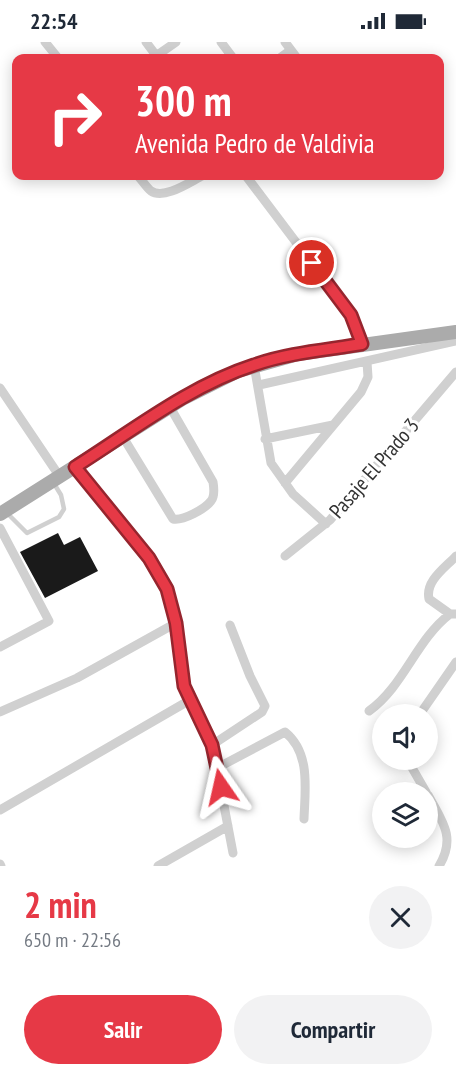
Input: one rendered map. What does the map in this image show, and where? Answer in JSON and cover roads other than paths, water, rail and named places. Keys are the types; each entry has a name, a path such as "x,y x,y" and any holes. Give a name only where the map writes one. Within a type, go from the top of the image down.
{"main road":[{"path":"2,513 208,384 254,364 297,354 456,332"}],"street":[{"path":"45,42 55,54"},
{"path":"161,54 176,42"},
{"path":"220,42 230,54"},
{"path":"141,180 150,190 158,194 194,180"},
{"path":"249,180 351,315 362,344"},
{"path":"259,385 456,341"},
{"path":"285,483 364,387 368,376 367,362"},
{"path":"254,364 271,463 285,483 326,525"},
{"name":"Pasaje El Prado 3","path":"285,556 326,525 456,372"},
{"path":"0,388 57,479"},
{"path":"123,437 169,515 175,520 209,504 214,495 211,479 170,407"},
{"path":"266,439 333,425"},
{"path":"75,467 149,558 167,589 176,623 182,678 212,745 233,853"},
{"path":"0,528 49,621 0,647"},
{"path":"369,711 389,694 431,633 453,614 429,599 427,592 429,584 456,556"},
{"path":"0,712 77,678 176,623"},
{"path":"212,745 262,712 265,706 250,676 230,625"},
{"path":"427,704 456,662"},
{"path":"0,810 190,700"},
{"path":"217,768 285,732 295,744 305,768 304,819"},
{"path":"438,813 451,837 449,854 439,866"},
{"path":"158,866 228,826"}],"lane":[{"path":"2,513 10,514 21,531 27,533 58,517 64,509 57,479"}]}
